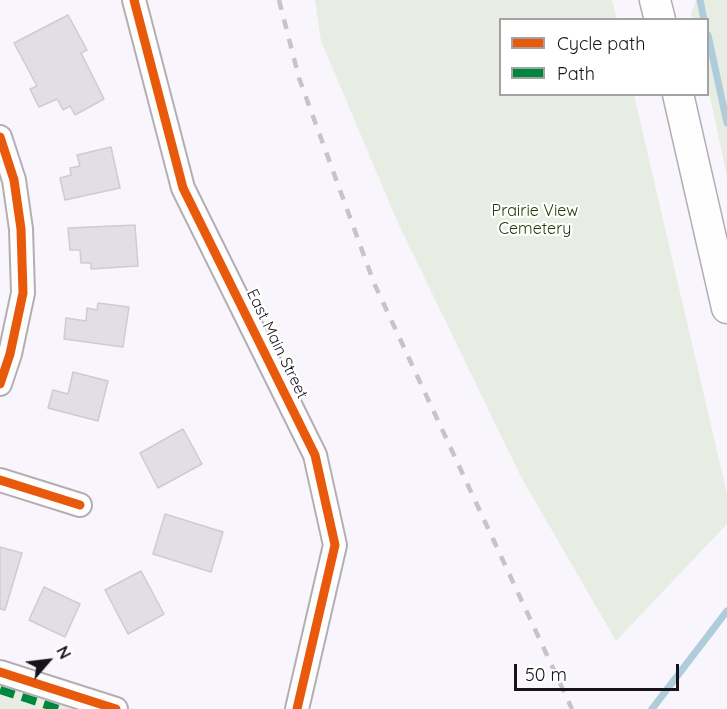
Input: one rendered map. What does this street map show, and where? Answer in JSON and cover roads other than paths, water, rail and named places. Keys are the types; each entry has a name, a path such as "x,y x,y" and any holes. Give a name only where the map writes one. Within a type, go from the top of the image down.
{"main road":[{"path":"655,0 660,18"},
{"path":"678,96 727,308"}],"street":[{"name":"East Main Street","path":"134,0 183,188 315,455 335,545 297,709"},
{"path":"0,137 14,180 21,229 22,293 10,354 0,384"},
{"path":"0,480 81,505"},
{"path":"0,672 116,709"}],"waterway":[{"path":"700,0 704,18"},
{"path":"709,40 727,123"},
{"path":"652,709 727,611"}],"railway":[{"path":"279,0 299,78 374,283 572,709"}],"park label":[{"name":"Prairie View Cemetery","path":"535,220"}]}
